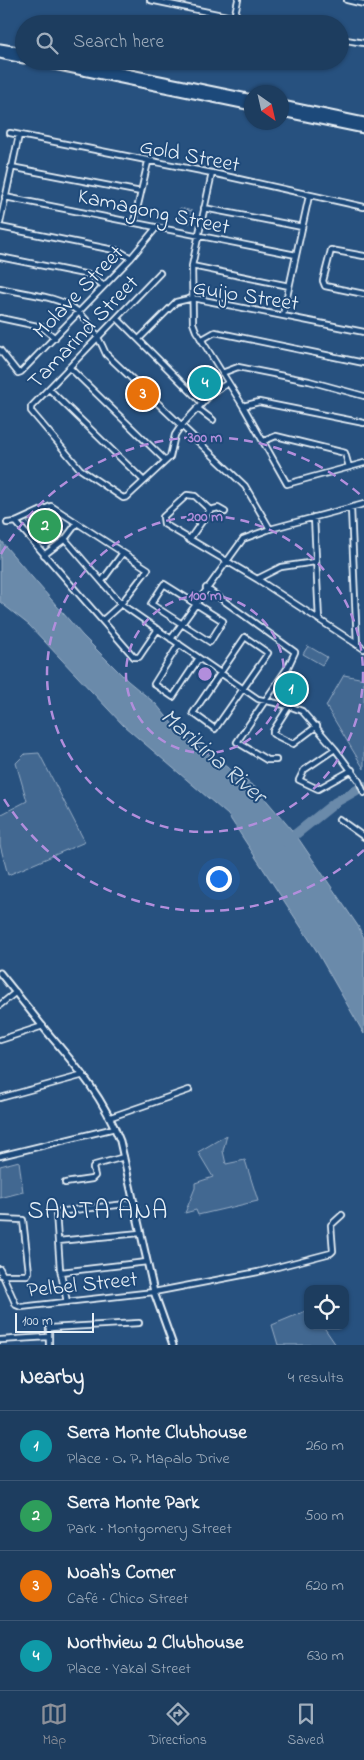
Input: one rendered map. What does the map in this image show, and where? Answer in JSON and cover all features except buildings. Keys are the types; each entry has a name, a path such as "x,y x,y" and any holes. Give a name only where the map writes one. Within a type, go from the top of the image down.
{"main road":[{"path":"0,48 15,50"},
{"path":"0,54 15,57"},
{"path":"78,70 244,104"},
{"path":"111,70 244,97"},
{"path":"289,106 364,122"},
{"path":"289,113 364,129"}],"street":[{"path":"150,0 220,15"},
{"path":"235,15 238,0"},
{"path":"347,0 364,4"},
{"path":"349,40 364,43"},
{"name":"Gold Street","path":"10,133 148,162 212,173 364,207"},
{"path":"0,223 19,135"},
{"path":"134,222 148,162"},
{"path":"11,167 141,192"},
{"path":"212,173 192,266 193,323 288,484 364,463"},
{"name":"Kamagong Street","path":"5,196 296,255"},
{"path":"283,316 309,196"},
{"path":"204,208 302,227"},
{"path":"0,227 119,251 131,258"},
{"name":"Molave Street","path":"0,350 18,373 22,372 131,258 156,228"},
{"path":"364,256 331,250 323,281 325,286 364,294"},
{"path":"0,257 89,275 104,286"},
{"path":"192,266 289,286"},
{"name":"Tamarind Street","path":"144,482 127,497 119,496 80,468 31,411 32,407 160,273"},
{"path":"0,288 66,302 80,311 99,337 106,354 245,486 270,529"},
{"name":"Guijo Street","path":"138,339 176,302 193,298 364,332"},
{"path":"0,318 42,327 55,338"},
{"path":"116,318 202,403"},
{"path":"202,340 215,332 364,363"},
{"path":"222,373 238,367 308,381 364,396"},
{"path":"70,368 166,461"},
{"path":"49,389 144,482 170,457 175,435 181,426 202,403 228,383"},
{"path":"243,406 259,402 364,423"},
{"path":"197,408 213,420"},
{"path":"264,441 276,436 345,453 349,466"},
{"path":"210,510 195,496 187,495 163,517 164,524 257,579 364,649"},
{"path":"171,639 225,561 243,539 270,529 364,504"},
{"path":"7,523 16,522 48,506 53,507 122,554 148,569 121,604 102,620"},
{"path":"189,540 210,510 218,508 225,512"},
{"path":"351,508 358,645"},
{"path":"314,517 319,620"},
{"path":"16,522 137,658 158,629"},
{"path":"44,555 65,539 77,523"},
{"path":"65,539 121,604 263,702 289,706 302,711 317,726 352,770 364,793"},
{"path":"102,581 122,554"},
{"path":"257,579 280,567 315,562"},
{"path":"164,584 223,621 210,642 181,624 151,604 164,584"},
{"path":"206,588 294,650 295,654 237,742 268,760 276,760"},
{"path":"245,636 268,653 243,689 215,729 192,713 245,636"},
{"path":"179,644 154,684 173,697 199,658"},
{"path":"289,706 272,732 273,734 293,744 317,726"},
{"path":"335,749 304,770 299,780 318,789 352,770"},
{"path":"339,819 364,837"},
{"path":"0,973 98,1093 111,1117 124,1157 154,1292 173,1345"},
{"path":"0,1005 16,992"},
{"path":"0,1040 43,1026"},
{"path":"0,1098 84,1076"},
{"path":"111,1117 189,1090"},
{"path":"0,1156 115,1128"},
{"path":"65,1183 92,1179 95,1176 93,1168 95,1165 124,1157"},
{"path":"67,1302 61,1272 56,1214 58,1211 135,1203"},
{"name":"Pelbel Street","path":"0,1269 18,1306 154,1292 258,1272 331,1253 333,1248 331,1225 342,1216"},
{"name":"Pelbel Street","path":"0,1219 23,1220 29,1272 28,1275 2,1275"},
{"path":"58,1241 140,1232"},
{"path":"61,1272 148,1262"},
{"path":"49,1345 49,1328 138,1323"},
{"path":"0,1340 48,1337"}],"shaded area":[{"path":"180,208 192,211 190,223 177,221"},
{"path":"44,512 65,530 47,544 27,522"},
{"path":"0,540 82,635 128,681 156,704 181,734 256,788 296,835 358,926 364,938 364,1034 316,950 228,815 124,726 29,625 0,602"},
{"path":"308,646 327,657 322,665 303,654"},
{"path":"344,675 364,679 364,769 326,706"},
{"path":"39,753 85,842 8,875 0,845 0,815 27,801 16,763 25,754"},
{"path":"227,1135 223,1151 226,1164 245,1160 258,1201 198,1215 196,1210 185,1213 195,1188 195,1183 213,1177 198,1152"},
{"path":"19,1161 23,1192 0,1198 0,1166"},
{"path":"304,1312 304,1330 326,1330 336,1345 278,1345 272,1325"}],"waterway":[{"path":"286,842 336,802 364,786"}],"place":[{"name":"Northview 2 Clubhouse","path":"205,383"},
{"name":"Noah's Corner","path":"143,394"},
{"name":"Serra Monte Park","path":"45,526"},
{"name":"Serra Monte Clubhouse","path":"291,689"}],"district":[{"name":"SANTA ANA","path":"98,1209"}],"water label":[{"name":"Marikina River","path":"214,755"}]}
